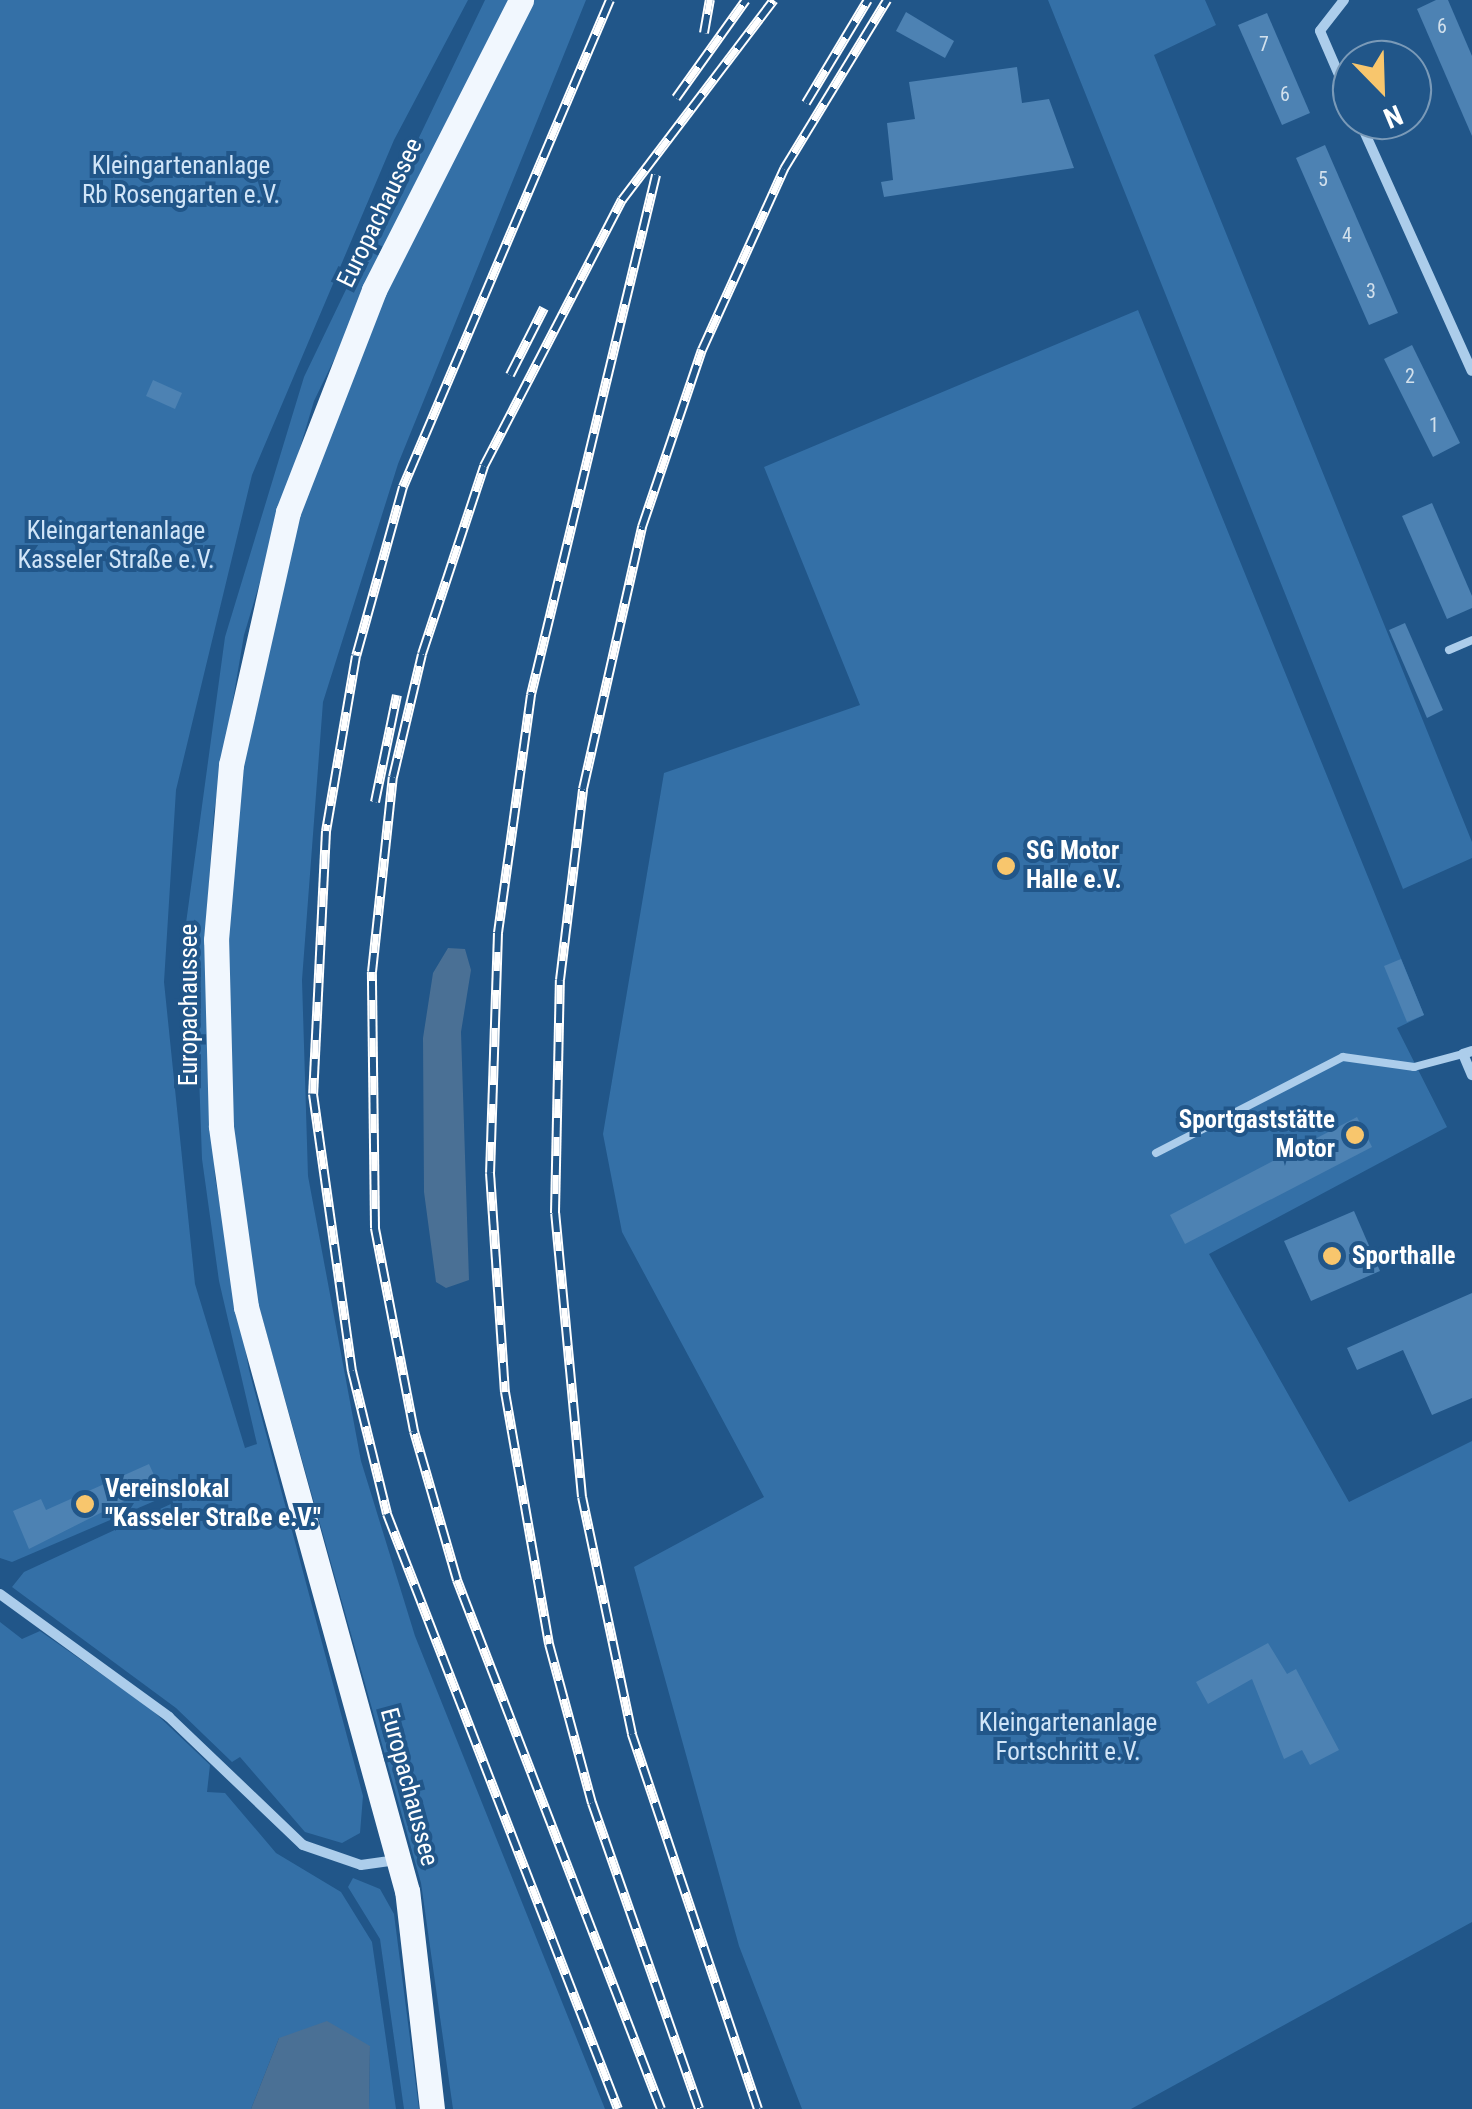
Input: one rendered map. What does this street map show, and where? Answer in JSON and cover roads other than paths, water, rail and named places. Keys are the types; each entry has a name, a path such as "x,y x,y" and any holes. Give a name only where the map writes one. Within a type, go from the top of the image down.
{"main road":[{"name":"Europachaussee","path":"446,2109 430,2042 399,1860 246,1307 221,1126 220,885 255,637 306,458 374,290 521,0"},
{"name":"Europachaussee","path":"430,2042 432,2109"}],"street":[{"path":"1332,58 1320,30 1332,5 1344,0"},
{"path":"1367,140 1472,371"},
{"path":"1468,1053 1472,1075"},
{"path":"0,1594 170,1716 303,1845 361,1866 399,1860"}],"lane":[{"path":"1449,650 1472,640"},
{"path":"1156,1153 1342,1056 1414,1067 1468,1053"}],"railway":[{"path":"610,0 403,487 356,656 326,831 313,1094 352,1371 387,1514 618,2109"},
{"path":"704,33 710,0"},
{"path":"676,98 746,0"},
{"path":"661,2109 457,1580 414,1431 375,1228 372,972 393,777 422,654 484,466 622,200 774,0"},
{"path":"806,103 868,0"},
{"path":"758,2109 632,1734 582,1497 555,1213 560,980 583,789 642,527 702,350 784,169 887,0"},
{"path":"656,175 531,695 498,933 490,1173 505,1392 549,1644 592,1803 699,2109"},
{"path":"510,375 544,308"},
{"path":"375,802 397,695"}],"place":[{"name":"SG Motor Halle e.V.","path":"1006,866"},
{"name":"Sportgaststätte Motor","path":"1355,1135"},
{"name":"Sporthalle","path":"1332,1256"},
{"name":"Vereinslokal \"Kasseler Straße e.V.\"","path":"85,1504"}],"park label":[{"name":"Kleingartenanlage Rb Rosengarten e.V.","path":"181,182"},
{"name":"Kleingartenanlage Kasseler Straße e.V.","path":"116,546"},
{"name":"Kleingartenanlage Fortschritt e.V.","path":"1068,1738"}]}
